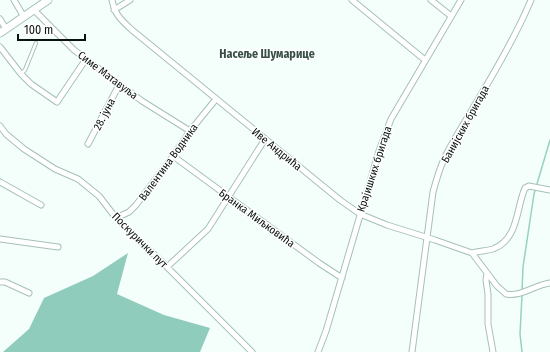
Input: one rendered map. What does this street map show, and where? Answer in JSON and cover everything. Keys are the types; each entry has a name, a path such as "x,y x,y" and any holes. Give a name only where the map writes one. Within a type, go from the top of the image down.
{"main road":[{"path":"3,31 46,1"}],"street":[{"path":"14,0 24,17"},
{"name":"Иве Андрића","path":"112,0 114,10 120,19 132,30 340,200 360,214 404,231 472,253"},
{"path":"114,10 130,0"},
{"path":"352,0 425,60"},
{"path":"431,0 451,16"},
{"name":"Крајишких бригада","path":"318,352 326,331 379,151 390,119 461,0"},
{"name":"Банијских бригада","path":"412,352 433,192 443,161 523,19 531,0"},
{"name":"Симе Матавуља","path":"34,10 74,50 119,85 190,131"},
{"path":"0,18 3,31"},
{"path":"0,47 21,74 31,84 57,102 86,59"},
{"name":"28. јуна","path":"88,144 119,85"},
{"name":"Валентина Водника","path":"116,218 129,212 136,205 190,131 216,99"},
{"name":"Поскурички пут","path":"0,126 6,134 42,161 54,169 78,179 99,196 116,218 252,352"},
{"path":"167,267 208,229 264,139"},
{"name":"Бранка Миљковића","path":"173,156 318,263 342,278"},
{"path":"0,182 40,205"},
{"path":"550,190 529,186 525,188 522,194 518,217 508,238 495,248 472,253 501,291 506,294 524,293 540,285 550,283"},
{"path":"0,239 58,247"},
{"path":"487,274 489,335 493,352"},
{"path":"0,282 5,282 28,293"}],"lane":[{"path":"21,74 25,70 36,43"}],"green space":[{"path":"128,253 117,294 164,315 210,328 200,352 3,352 29,329 44,298 93,276"}],"waterway":[{"path":"522,291 523,267 534,194 550,140"},
{"path":"522,295 520,334 522,352"}],"district":[{"name":"Насеље Шумарице","path":"267,54"}]}
